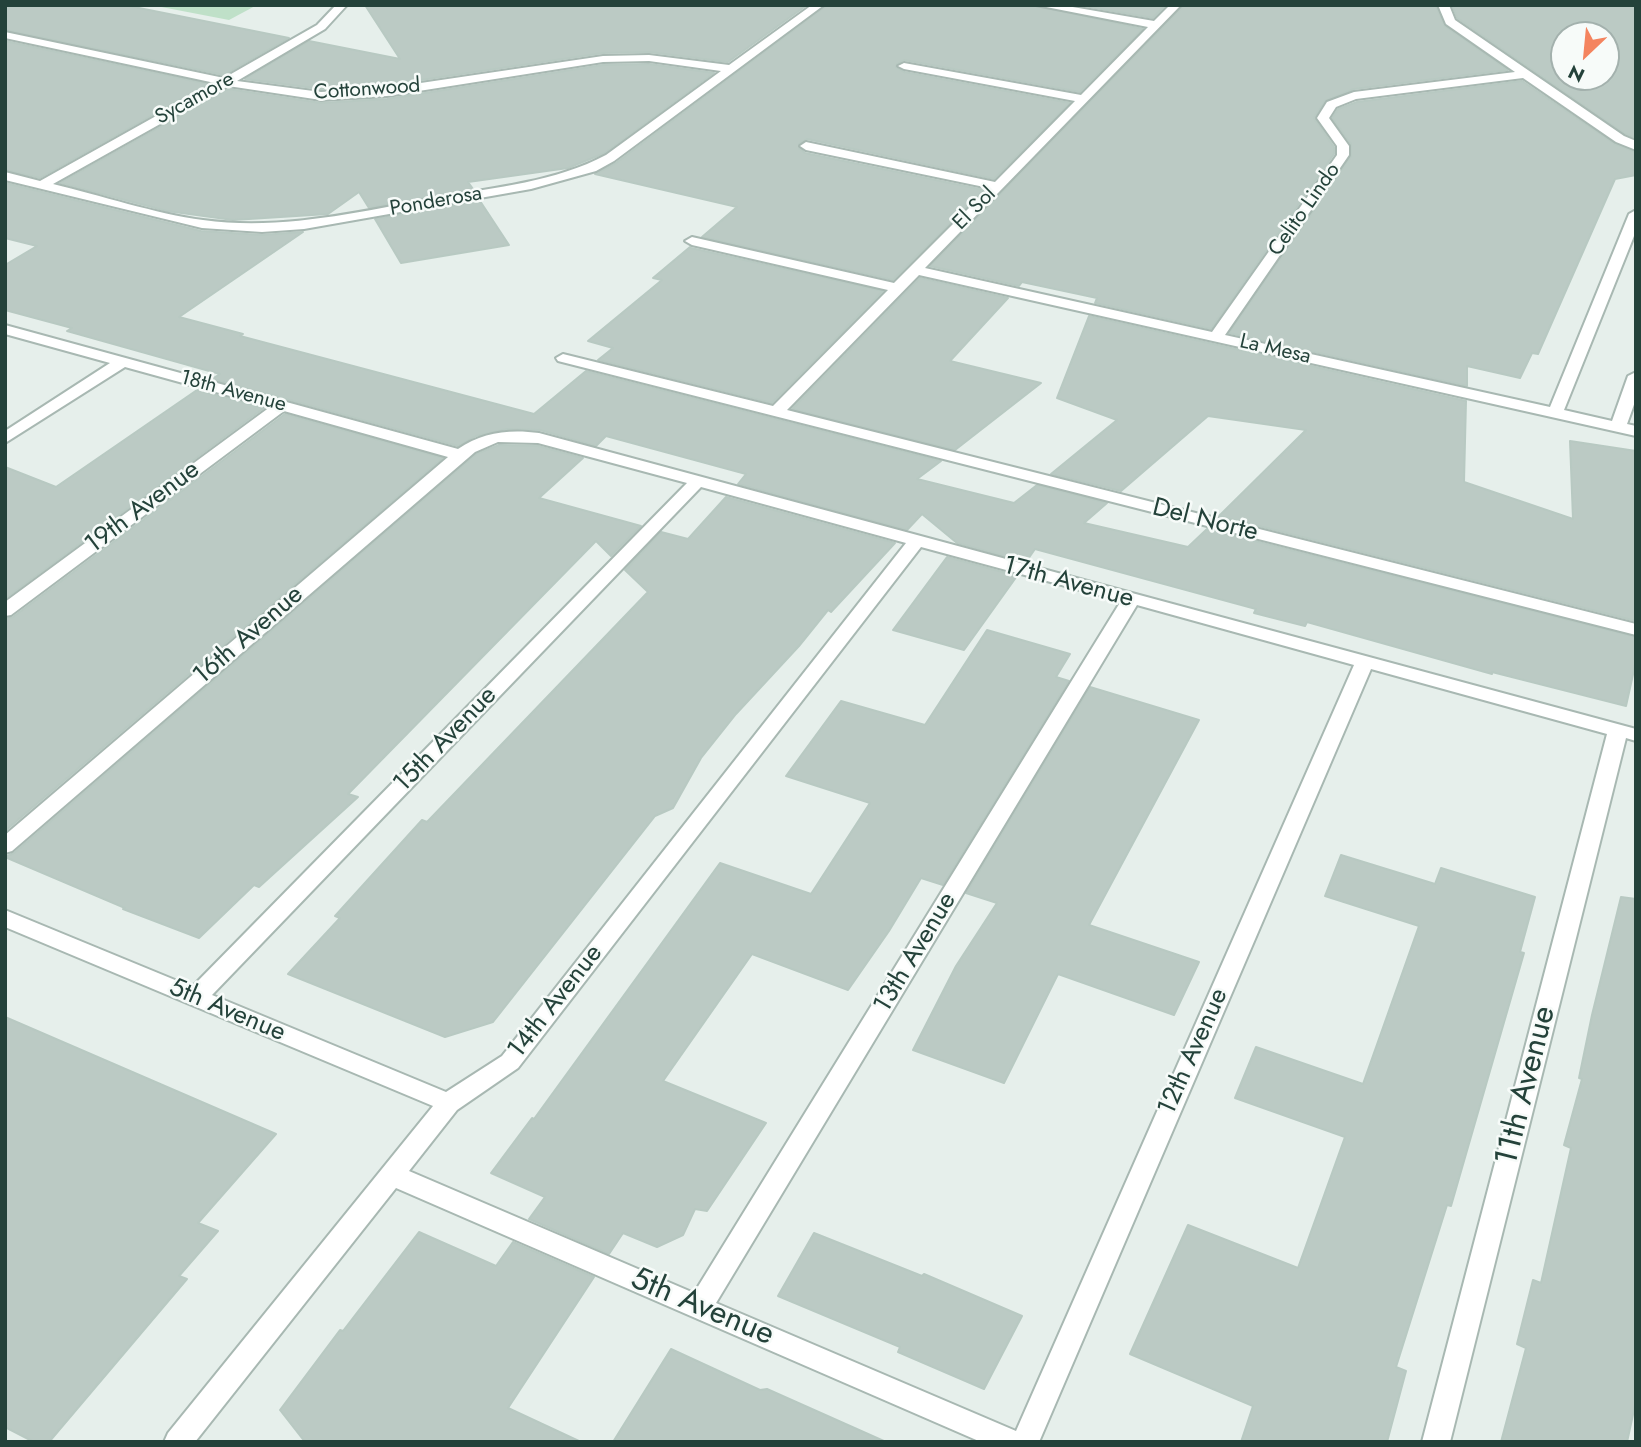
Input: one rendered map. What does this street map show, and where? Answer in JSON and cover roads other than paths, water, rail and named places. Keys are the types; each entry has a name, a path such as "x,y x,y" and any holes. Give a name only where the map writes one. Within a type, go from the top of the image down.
{"lane":[{"name":"Sycamore","path":"41,185 310,35 342,5"},
{"name":"Ponderosa","path":"5,176 202,223 240,228 304,225 531,185 591,168 610,158 819,5"},
{"path":"1041,5 1156,25"},
{"name":"El Sol","path":"775,413 1176,5"},
{"path":"1443,5 1450,22 1620,139 1636,146"},
{"name":"Cottonwood","path":"5,35 298,95 343,96 387,92 603,59 649,58 732,69"},
{"path":"904,66 1083,99"},
{"name":"Celito Lindo","path":"1216,337 1343,155 1343,146 1323,118 1331,105 1354,96 1525,74"},
{"path":"806,146 998,186"},
{"path":"1555,413 1636,214"},
{"path":"692,241 896,288"},
{"name":"La Mesa","path":"915,270 1636,431"},
{"name":"18th Avenue","path":"5,330 460,455"},
{"name":"Del Norte","path":"563,358 1636,630"},
{"path":"5,438 122,362"},
{"path":"1618,427 1636,376"},
{"name":"19th Avenue","path":"5,611 281,406"},
{"name":"16th Avenue","path":"5,846 472,445 499,436"},
{"name":"17th Avenue","path":"499,436 539,438 1627,733"},
{"name":"15th Avenue","path":"195,997 697,482"},
{"name":"14th Avenue","path":"178,1442 449,1103 465,1090 498,1074 510,1062 916,542"},
{"name":"13th Avenue","path":"700,1306 1131,600"},
{"name":"12th Avenue","path":"1024,1442 1364,663"},
{"name":"11th Avenue","path":"1436,1442 1627,733"},
{"name":"5th Avenue","path":"5,919 449,1103"},
{"name":"5th Avenue","path":"392,1175 1012,1442"}]}
